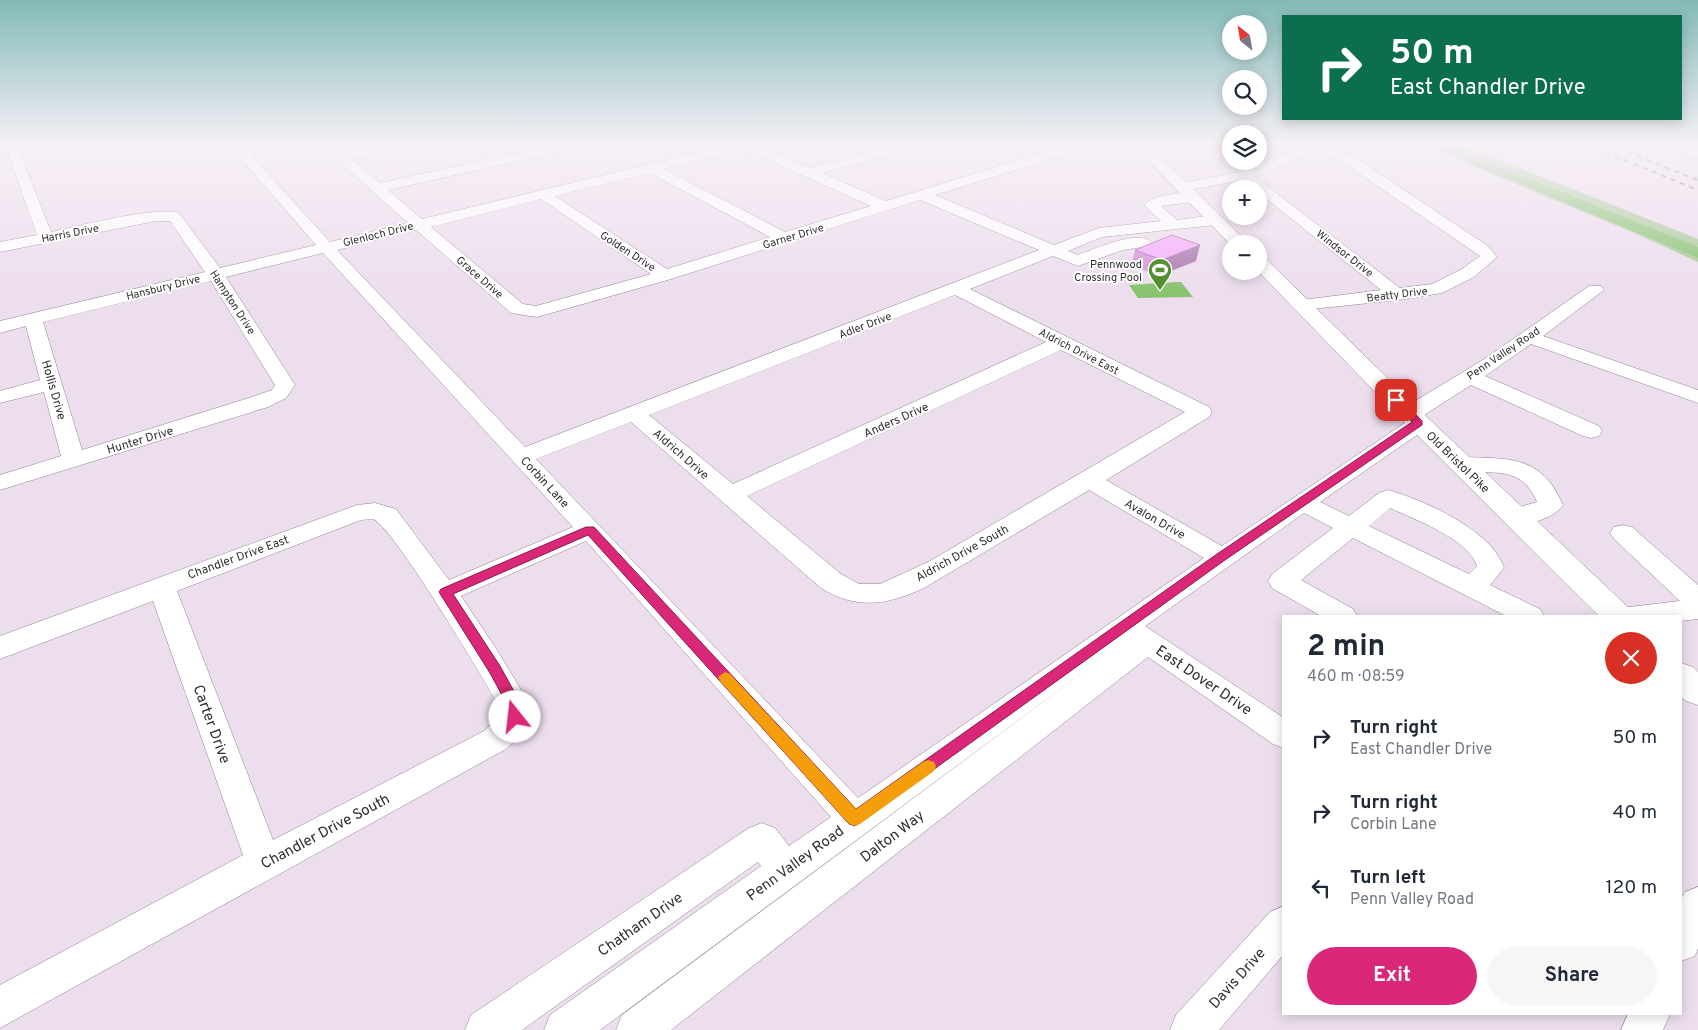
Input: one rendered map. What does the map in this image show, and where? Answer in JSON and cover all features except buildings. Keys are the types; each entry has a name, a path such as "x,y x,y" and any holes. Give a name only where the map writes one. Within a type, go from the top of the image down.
{"main road":[{"path":"1188,193 1231,235"},
{"name":"Old Bristol Pike","path":"1267,270 1414,419 1617,615"},
{"path":"1682,677 1698,692"}],"street":[{"path":"28,193 46,238"},
{"name":"Corbin Lane","path":"278,193 855,819"},
{"name":"Grace Drive","path":"383,193 517,309 523,311 547,311 665,275"},
{"name":"Glenloch Drive","path":"326,247 546,193"},
{"path":"699,193 784,238"},
{"name":"Glenloch Drive","path":"855,193 886,207"},
{"name":"Garner Drive","path":"665,275 930,193"},
{"path":"1173,224 1151,205 1161,200 1188,193"},
{"name":"Windsor Drive","path":"1267,193 1398,295"},
{"name":"Beatty Drive","path":"1302,304 1398,295 1436,289 1468,274 1489,257 1488,254 1398,193"},
{"name":"Golden Drive","path":"542,194 665,275"},
{"path":"921,196 1078,261 1120,245 1222,239"},
{"name":"Harris Drive","path":"0,247 156,216 170,215"},
{"name":"Hampton Drive","path":"170,215 177,218 285,382 286,385 279,394"},
{"name":"Adler Drive","path":"521,457 1108,231 1215,220"},
{"name":"Hansbury Drive","path":"0,327 326,247"},
{"name":"Aldrich Drive East","path":"956,289 1201,412"},
{"name":"Penn Valley Road","path":"565,1030 855,819 1135,634 1221,557 1301,502 1470,377 1595,290"},
{"name":"Hollis Drive","path":"34,319 74,460"},
{"path":"1528,338 1698,397"},
{"name":"Anders Drive","path":"729,495 1062,342"},
{"path":"1470,377 1591,431"},
{"path":"0,397 52,383"},
{"name":"Hunter Drive","path":"0,483 260,402 279,394"},
{"name":"Aldrich Drive South","path":"729,495 830,581 844,590 869,595 893,591 1090,480 1201,412"},
{"name":"Aldrich Drive","path":"634,413 729,495"},
{"path":"1461,464 1506,465 1521,468 1548,496 1551,506 1538,512 1515,517"},
{"name":"Avalon Drive","path":"1090,480 1221,557"},
{"path":"1341,615 1282,581 1388,498 1469,538 1487,554 1492,561 1492,568 1472,587"},
{"path":"1301,502 1472,587 1513,613"},
{"name":"Chandler Drive East","path":"0,648 357,513 375,511 387,515 445,592"},
{"path":"445,592 590,530"},
{"path":"1623,533 1698,601"},
{"name":"Carter Drive","path":"161,586 264,863"},
{"name":"Chandler Drive South","path":"0,1007 495,740 512,724 516,708 495,670 445,592"},
{"path":"1633,615 1698,609"},
{"name":"East Dover Drive","path":"1135,634 1282,734"},
{"name":"Dalton Way","path":"638,1030 1135,634"},
{"name":"Chatham Drive","path":"486,1030 762,839 785,870"},
{"path":"1682,940 1698,905"},
{"name":"Davis Drive","path":"1191,1030 1282,927"},
{"path":"1642,1030 1649,1015"}],"shaded area":[{"path":"1538,193 1583,193 1698,239 1698,262"},
{"name":"Pennwood Crossing Pool","path":"1181,282 1193,297 1138,298 1129,285"}],"waterway":[{"path":"1551,193 1698,253"}],"slow traffic":[{"path":"725,677 855,819 928,766"}],"place":[{"name":"Pennwood Crossing Pool","path":"1160,291"}],"route":[{"path":"515,717 516,708 495,670 445,592 590,530 855,819 1221,557 1418,423 1396,400"}]}
